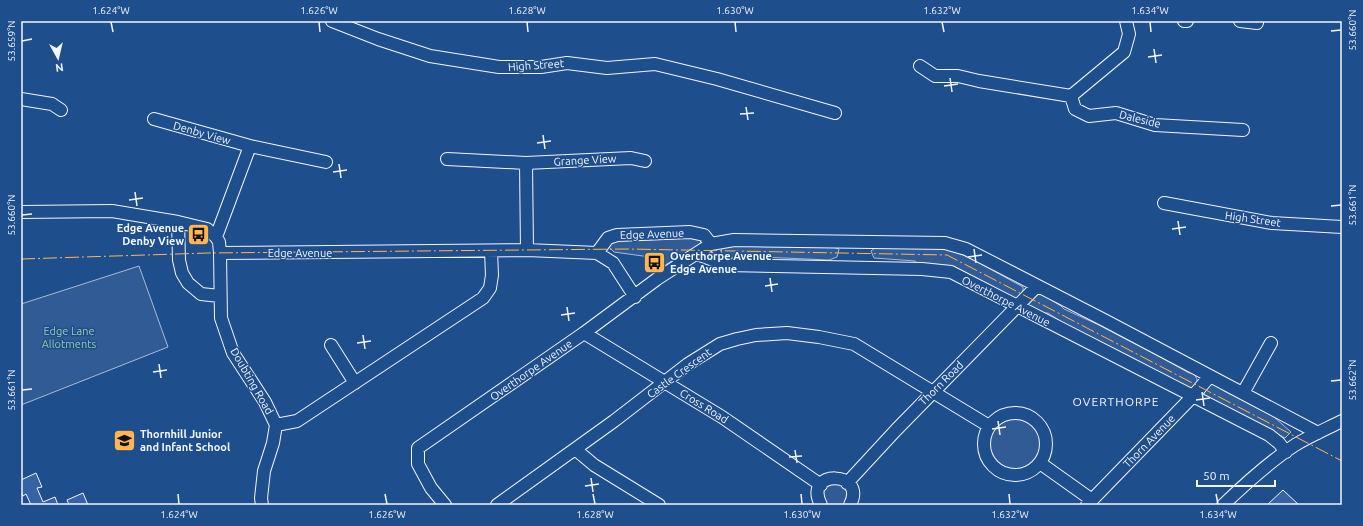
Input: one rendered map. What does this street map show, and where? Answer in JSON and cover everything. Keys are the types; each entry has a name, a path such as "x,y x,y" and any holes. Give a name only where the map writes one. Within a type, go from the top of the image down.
{"street":[{"name":"High Street","path":"332,21 378,39 430,56 499,67 541,67 567,63 607,68 655,64 717,79 835,113"},
{"path":"920,66 935,76 958,76 979,81 1071,96 1124,52 1129,34 1126,21"},
{"path":"1240,21 1257,23"},
{"name":"Daleside","path":"1071,96 1075,109 1089,116 1116,113 1155,125 1244,130"},
{"path":"21,99 52,104 61,110"},
{"name":"Denby View","path":"154,119 250,146 326,162"},
{"path":"216,238 250,146"},
{"name":"Grange View","path":"447,158 526,163 631,158 645,161"},
{"path":"526,163 527,250"},
{"name":"High Street","path":"1164,203 1272,223 1342,227"},
{"path":"21,212 112,211 178,222 207,229 219,242 220,253"},
{"path":"178,222 179,260 182,273 188,283 201,294 220,296"},
{"name":"Edge Avenue","path":"220,253 527,250 597,253 608,238 617,235 690,232 704,235 711,244"},
{"name":"Overthorpe Avenue","path":"445,505 431,488 418,464 418,448 635,297 657,279 711,244 734,240 945,243 966,249 1318,433"},
{"name":"Doubting Road","path":"220,253 221,318 233,353 266,402 276,425 297,421 483,298 490,288 492,276 491,251"},
{"path":"597,253 613,263 635,297"},
{"name":"Overthorpe Avenue","path":"697,254 726,265 922,268 951,272 1269,435 1279,442 1286,452"},
{"name":"Thorn Road","path":"848,483 896,430 1037,286"},
{"name":"Cross Road","path":"584,333 722,417 821,485"},
{"name":"Castle Crescent","path":"497,505 614,421 688,364 720,344 756,335 787,333 819,337 854,344 989,426"},
{"path":"1243,393 1271,343"},
{"path":"331,345 355,383"},
{"name":"Thorn Avenue","path":"1090,503 1193,396 1210,376"},
{"path":"1011,413 1021,413 1033,418 1042,428 1046,438 1046,448 1040,463 1023,474 1013,475 1003,473 995,468 988,459 984,450 984,437 989,426 1001,416 1011,413"},
{"path":"1223,505 1247,482 1286,452 1342,421"},
{"path":"262,505 261,498 264,471 273,444 276,425"},
{"path":"575,449 594,465 659,505"},
{"path":"1040,463 1090,503"},
{"path":"820,505 818,496 821,485 828,479 834,478 839,478 848,483 853,497 850,505"}],"shaded area":[{"path":"700,239 701,242 698,246 660,268 653,255 650,257 614,252 609,247 616,241"},
{"path":"722,246 833,247 839,249 837,257 829,260 739,256 727,259 721,255"},
{"path":"875,248 947,248 974,260 1023,287 1023,290 1020,297 1015,299 916,263 915,261 874,258 871,251"},
{"name":"Edge Lane Allotments","path":"139,266 168,347 21,405 21,304"},
{"path":"1037,294 1043,295 1064,309 1099,325 1189,373 1193,372 1197,379 1197,383 1190,389 1133,358 1063,323 1048,313 1041,313 1030,307 1028,301"},
{"path":"1214,384 1224,391 1274,417 1291,432 1285,438 1204,396 1204,390 1207,386"},
{"path":"1015,413 1027,415 1037,422 1044,432 1046,444 1044,456 1037,466 1027,473 1015,475 1003,473 993,466 986,456 984,444 986,432 993,422 1003,415"},
{"path":"847,483 850,505 821,505 821,485"}],"building":[{"path":"36,473 42,487 37,488 43,502 55,497 58,505 31,505 26,494 23,496 21,492 21,480"},
{"path":"1283,490 1299,505 1267,505"},
{"path":"83,493 88,505 69,505 67,500"}],"power":[{"path":"21,259 208,253 628,249 947,255 1342,461"}],"place":[{"name":"Edge Avenue Denby View","path":"199,234"},
{"name":"Overthorpe Avenue Edge Avenue","path":"654,262"},
{"name":"Thornhill Junior and Infant School","path":"125,440"}],"district":[{"name":"OVERTHORPE","path":"1116,402"}]}
